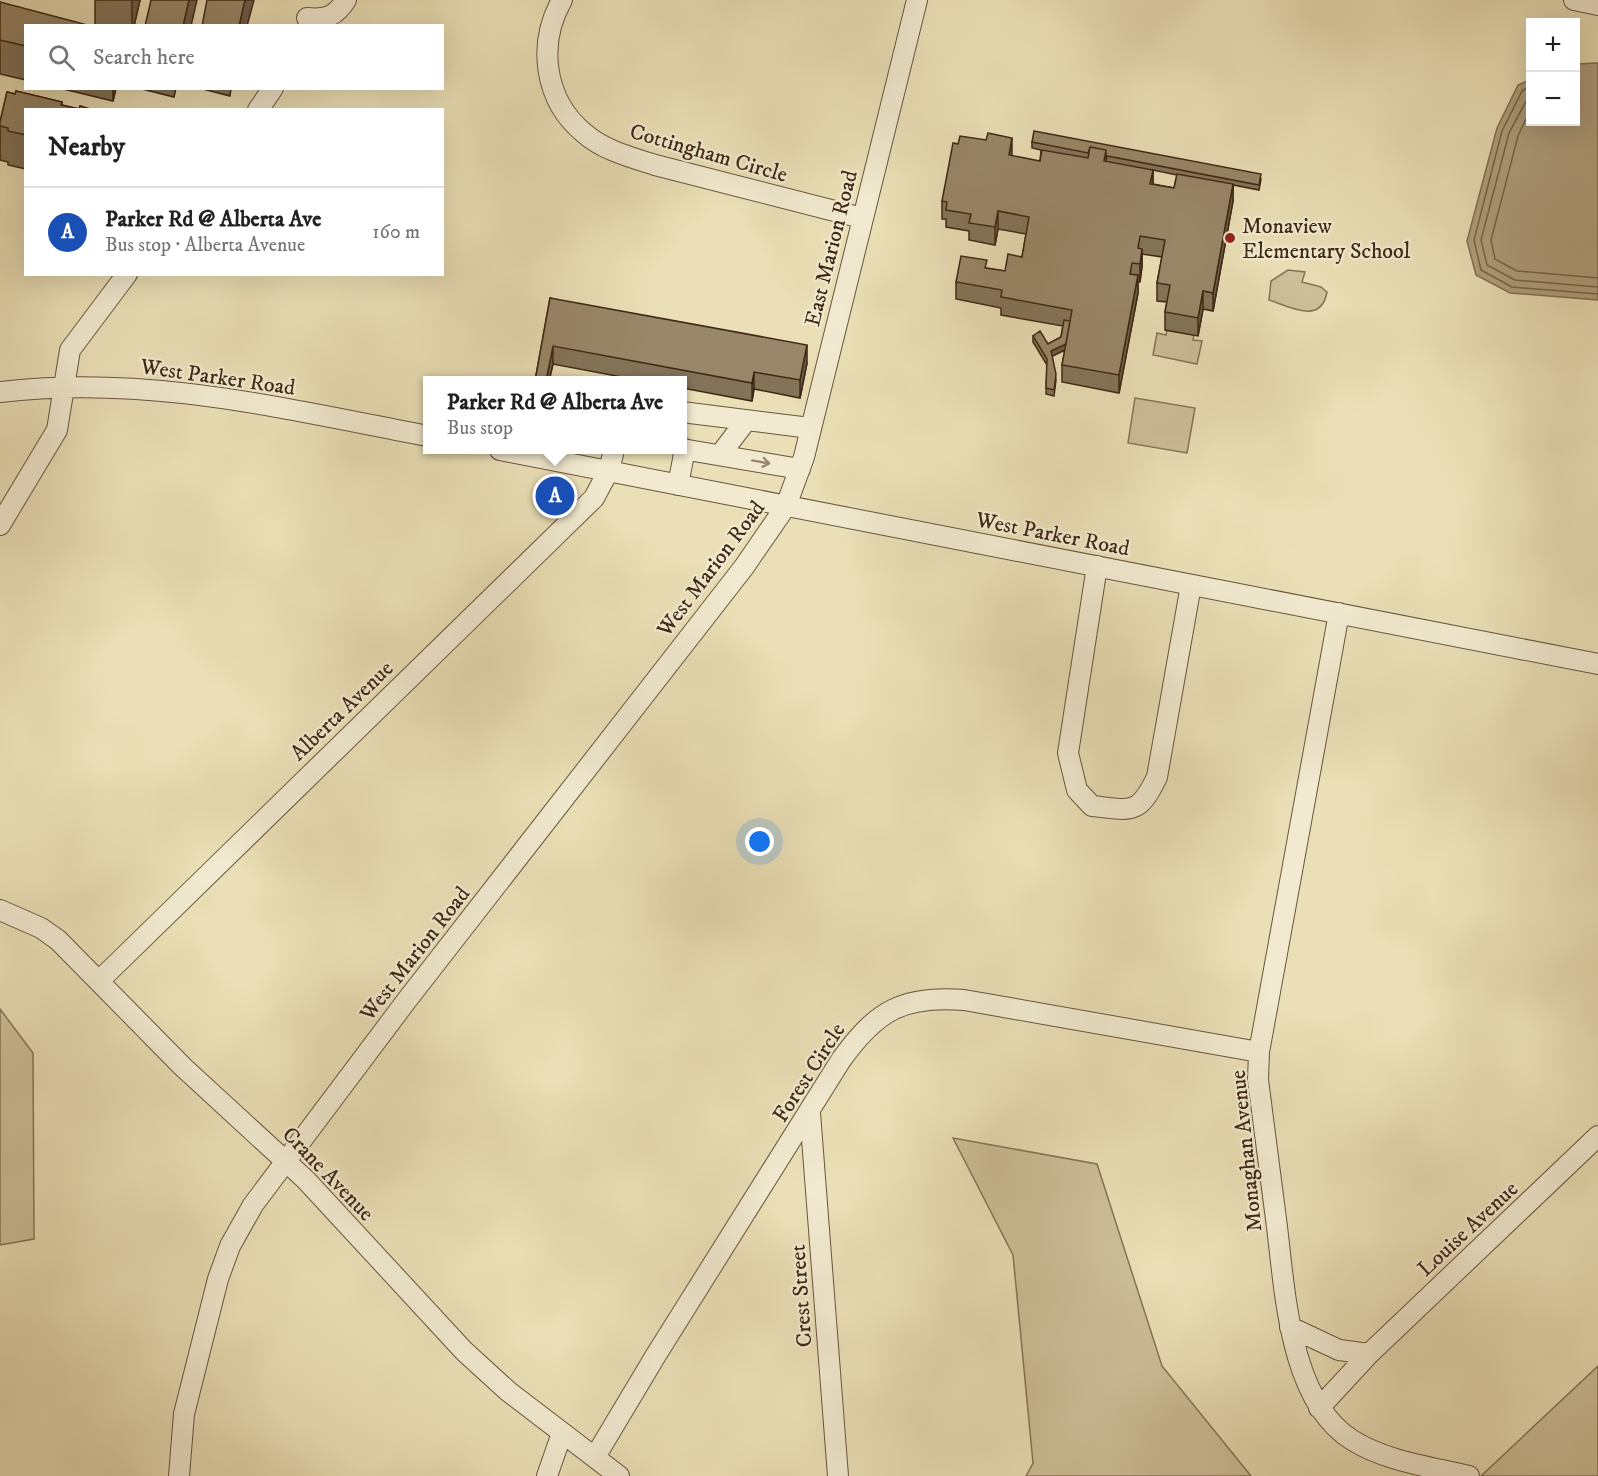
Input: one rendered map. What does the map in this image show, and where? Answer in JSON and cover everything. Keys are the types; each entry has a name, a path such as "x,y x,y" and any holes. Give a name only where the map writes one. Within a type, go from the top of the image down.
{"street":[{"path":"308,15 323,20 339,12 346,0"},
{"name":"Cottingham Circle","path":"562,0 548,32 547,64 561,106 584,134 621,154 655,165 862,218"},
{"name":"East Marion Road","path":"786,506 800,469 917,0"},
{"path":"1574,0 1598,5"},
{"path":"259,108 272,90"},
{"path":"0,525 57,430 70,350 126,276"},
{"name":"West Parker Road","path":"0,393 64,387 116,386 214,395 423,435"},
{"path":"687,413 745,422 810,428"},
{"path":"720,455 745,422"},
{"path":"687,450 800,469"},
{"name":"West Parker Road","path":"522,454 1598,664"},
{"name":"Alberta Avenue","path":"99,981 594,498 609,470 613,454"},
{"path":"678,485 683,454"},
{"name":"West Marion Road","path":"179,1476 180,1442 188,1393 218,1280 241,1225 285,1160 736,576 786,506"},
{"path":"1097,566 1068,753 1070,770 1077,790 1092,806 1129,810 1145,801 1157,777 1191,585"},
{"name":"Monaghan Avenue","path":"1339,613 1259,1052 1258,1080 1290,1327 1304,1373 1319,1408 1334,1426 1370,1450 1469,1476"},
{"name":"Crane Avenue","path":"0,910 41,928 58,940 183,1067 285,1160 464,1351 509,1392 619,1476"},
{"name":"Forest Circle","path":"595,1457 674,1325 810,1113 841,1060 869,1024 888,1010 921,999 964,1000 1259,1052"},
{"name":"Crest Street","path":"810,1113 838,1476"},
{"name":"Louise Avenue","path":"1319,1408 1369,1354 1598,1137"},
{"path":"1290,1327 1339,1350 1369,1354"},
{"path":"547,1476 562,1433"}],"shaded area":[{"path":"1288,270 1305,272 1302,282 1321,287 1327,292 1324,302 1318,308 1304,311 1269,300 1271,281"},
{"path":"1167,330 1194,335 1193,340 1202,341 1197,364 1153,355 1157,333 1166,335"},
{"path":"1135,398 1195,408 1187,453 1128,443"},
{"path":"0,1009 33,1053 34,1239 0,1245"},
{"path":"953,1138 1097,1164 1162,1366 1251,1476 1026,1476 1033,1463 1013,1255"},
{"path":"1598,1366 1598,1476 1481,1476"}],"water":[{"path":"1598,63 1598,300 1510,293 1476,275 1467,241 1497,128 1518,85 1526,82 1526,126 1580,126 1580,64"}],"building":[{"path":"151,0 189,0 183,24 145,24"},
{"path":"207,0 245,0 239,24 202,24"},
{"path":"0,2 83,24 24,24 24,46 0,40"},
{"path":"16,91 62,102 61,105 74,108 24,108 24,135 8,131 8,128 0,126 0,122 7,92 15,94"},
{"path":"1034,131 1261,174 1259,185 1107,156 1106,161 1106,150 1090,147 1088,153 1032,142"},
{"path":"988,133 1012,138 1009,155 1040,161 1042,150 1088,158 1090,147 1106,150 1104,161 1153,170 1150,184 1174,188 1177,174 1233,184 1213,293 1203,291 1198,318 1165,312 1170,285 1157,283 1165,240 1140,236 1138,248 1142,249 1140,264 1132,263 1130,274 1138,275 1119,375 1062,365 1072,310 1001,297 1002,290 956,282 961,256 987,260 985,268 1005,271 1008,254 1022,257 1029,217 998,211 995,227 969,223 971,214 946,210 947,202 942,201 953,143 958,144 960,136 986,140"},
{"path":"550,298 807,345 800,380 754,372 752,383 553,346 547,376 536,376"},
{"path":"1064,320 1070,321 1066,344 1051,351 1056,374 1054,390 1046,388 1047,359 1033,336 1040,331 1048,344 1061,337"}],"place":[{"name":"Monaview Elementary School","path":"1230,238"},
{"name":"Parker Rd @ Alberta Ave","path":"555,496"}]}
